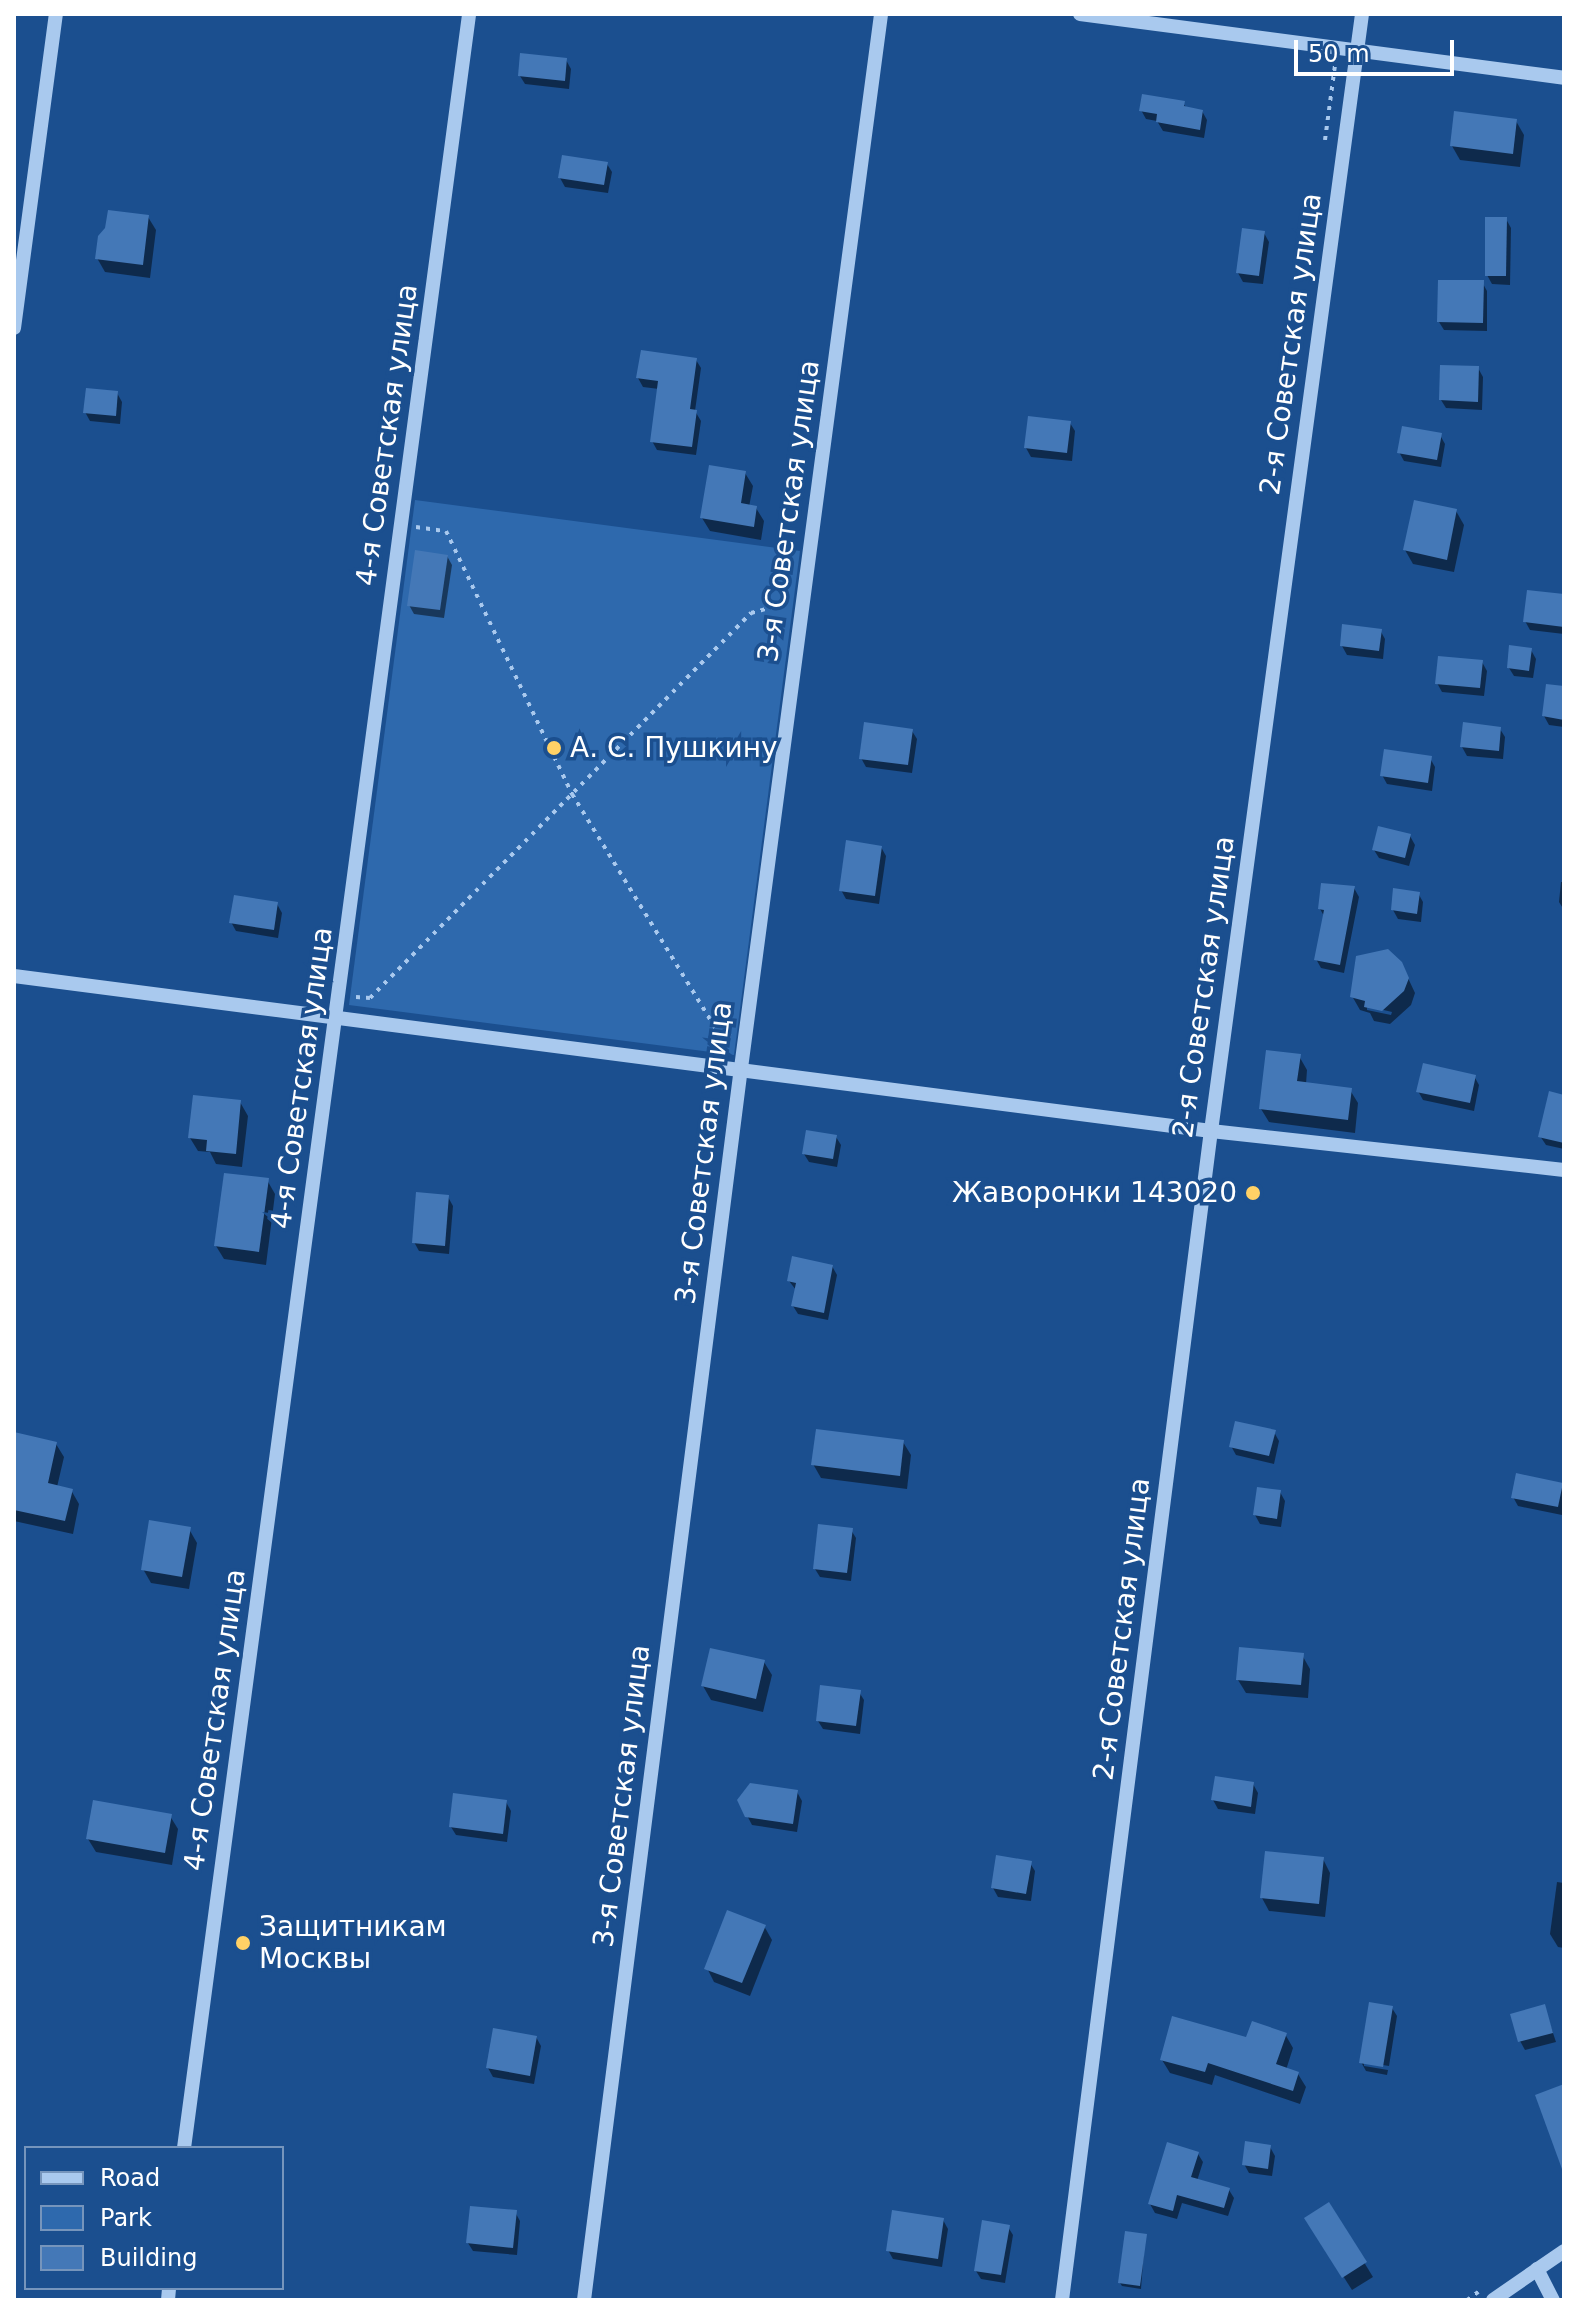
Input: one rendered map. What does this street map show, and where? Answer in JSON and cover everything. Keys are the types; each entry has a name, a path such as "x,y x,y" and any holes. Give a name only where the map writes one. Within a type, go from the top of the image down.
{"street":[{"path":"14,328 56,14"},
{"name":"4-я Советская улица","path":"184,2146 469,14"},
{"name":"3-я Советская улица","path":"584,2300 741,1068 881,14"},
{"path":"1080,14 1357,54 1564,78"},
{"name":"2-я Советская улица","path":"1062,2300 1211,1131 1362,14"},
{"path":"14,976 1211,1131 1564,1170"},
{"path":"1493,2300 1564,2251"},
{"path":"1537,2269 1553,2300"}],"path":[{"path":"401,525 446,531 572,794 719,1034 745,1038"},
{"path":"339,995 370,998 751,613 803,599"}],"green space":[{"path":"415,500 800,551 734,1055 349,1005"}],"building":[{"path":"520,53 567,58 565,81 518,76"},
{"path":"1142,94 1185,101 1184,106 1203,110 1200,130 1156,122 1157,114 1139,111"},
{"path":"1454,111 1517,119 1513,154 1450,146"},
{"path":"562,155 608,162 604,185 558,178"},
{"path":"108,210 149,215 143,265 95,259 98,236 105,228"},
{"path":"1485,217 1507,217 1506,276 1485,276"},
{"path":"1242,228 1265,231 1259,276 1236,273"},
{"path":"1438,280 1484,280 1483,323 1437,322"},
{"path":"641,350 697,358 690,409 697,410 692,447 650,442 658,381 636,378"},
{"path":"1440,365 1479,366 1478,402 1439,400"},
{"path":"86,388 118,391 116,416 83,413"},
{"path":"1028,416 1071,421 1067,453 1024,448"},
{"path":"1402,426 1442,433 1437,460 1397,453"},
{"path":"709,465 746,471 741,503 757,506 754,527 700,518"},
{"path":"1414,500 1457,509 1447,560 1403,550"},
{"path":"415,550 448,555 440,610 407,606"},
{"path":"1527,590 1564,594 1564,627 1523,622"},
{"path":"1342,624 1382,629 1379,651 1340,646"},
{"path":"1509,645 1532,648 1529,671 1507,668"},
{"path":"1438,656 1483,660 1480,688 1435,684"},
{"path":"1546,684 1564,686 1564,720 1542,716"},
{"path":"864,722 913,729 908,765 859,759"},
{"path":"1463,722 1501,727 1499,751 1460,747"},
{"path":"1384,749 1432,756 1428,783 1380,776"},
{"path":"1378,826 1411,834 1405,858 1372,850"},
{"path":"846,840 882,846 875,896 839,891"},
{"path":"1321,883 1355,886 1340,965 1314,960 1324,910 1318,909"},
{"path":"1393,888 1420,892 1417,914 1391,910"},
{"path":"234,895 278,902 274,930 229,923"},
{"path":"1388,949 1402,962 1409,978 1404,991 1382,1011 1364,1007 1365,1001 1350,997 1356,956"},
{"path":"1266,1050 1301,1054 1297,1081 1352,1088 1348,1120 1259,1109"},
{"path":"1423,1063 1476,1075 1470,1103 1416,1092"},
{"path":"1549,1091 1564,1095 1564,1143 1538,1137"},
{"path":"193,1095 241,1100 236,1154 206,1151 207,1140 188,1138"},
{"path":"806,1130 837,1135 833,1159 802,1154"},
{"path":"224,1173 269,1178 259,1252 214,1246"},
{"path":"416,1192 449,1195 445,1246 412,1243"},
{"path":"792,1256 833,1265 824,1313 791,1306 796,1283 787,1281"},
{"path":"1235,1421 1276,1430 1269,1456 1229,1447"},
{"path":"816,1429 904,1440 900,1476 811,1465"},
{"path":"14,1432 57,1442 48,1483 73,1489 65,1521 14,1510"},
{"path":"1516,1473 1563,1483 1558,1507 1511,1498"},
{"path":"1257,1487 1281,1490 1277,1519 1253,1515"},
{"path":"149,1520 191,1527 182,1577 141,1570"},
{"path":"818,1524 853,1528 847,1573 813,1569"},
{"path":"1239,1647 1304,1653 1301,1685 1236,1680"},
{"path":"710,1648 765,1660 756,1699 701,1686"},
{"path":"820,1685 861,1690 856,1726 816,1721"},
{"path":"1215,1776 1254,1782 1251,1807 1211,1800"},
{"path":"750,1783 798,1790 793,1824 745,1817 737,1800"},
{"path":"453,1793 507,1800 503,1834 449,1827"},
{"path":"93,1800 172,1814 165,1853 86,1839"},
{"path":"1265,1851 1324,1857 1319,1904 1260,1898"},
{"path":"996,1855 1032,1861 1026,1894 991,1888"},
{"path":"727,1910 766,1925 742,1983 704,1969"},
{"path":"1369,2002 1393,2006 1383,2067 1359,2063"},
{"path":"1545,2004 1553,2033 1518,2042 1510,2014"},
{"path":"1172,2016 1246,2037 1252,2021 1287,2033 1276,2064 1299,2072 1293,2091 1208,2063 1205,2072 1160,2060"},
{"path":"493,2028 537,2036 530,2076 486,2068"},
{"path":"1564,2084 1564,2169 1562,2169 1535,2095"},
{"path":"1245,2141 1271,2145 1268,2169 1242,2165"},
{"path":"1167,2142 1199,2152 1191,2177 1230,2188 1224,2208 1177,2195 1173,2211 1148,2204"},
{"path":"1329,2202 1367,2262 1342,2278 1304,2218"},
{"path":"470,2206 517,2210 513,2248 466,2243"},
{"path":"892,2210 944,2218 938,2259 886,2251"},
{"path":"982,2220 1010,2225 1001,2275 974,2271"},
{"path":"1125,2231 1147,2234 1140,2286 1118,2283"}],"place":[{"name":"А. С. Пушкину","path":"554,748"},
{"name":"Жаворонки 143020","path":"1253,1193"},
{"name":"Защитникам Москвы","path":"243,1943"}]}
